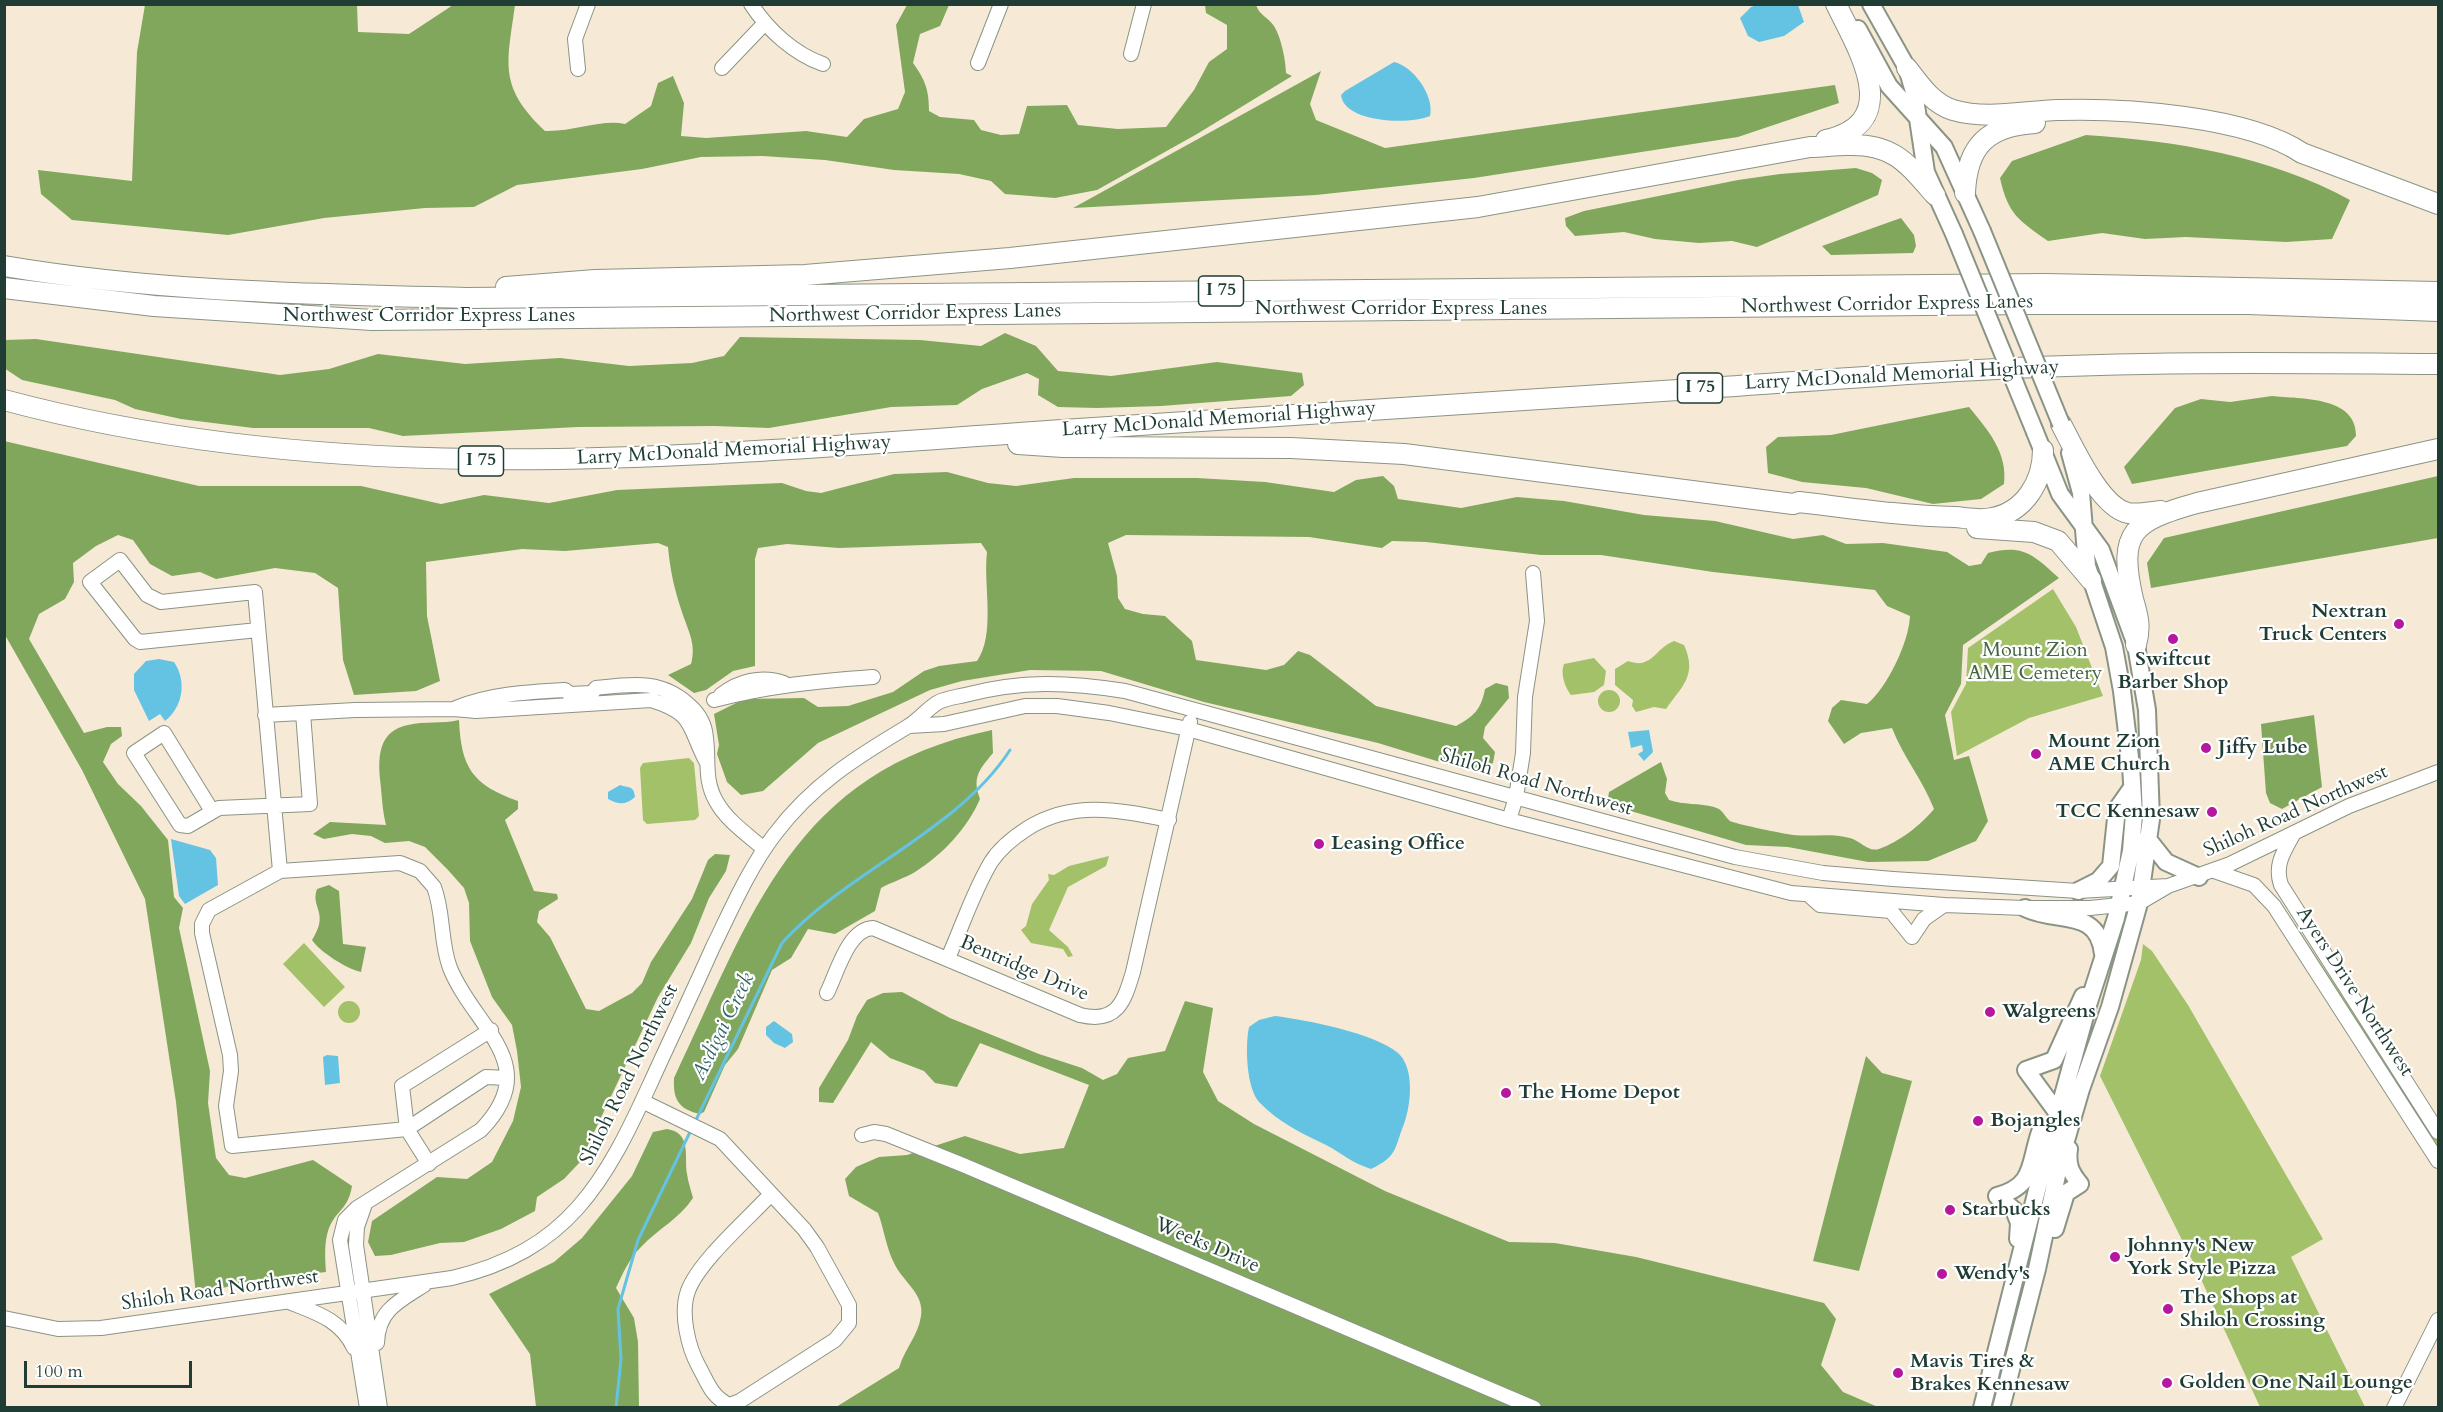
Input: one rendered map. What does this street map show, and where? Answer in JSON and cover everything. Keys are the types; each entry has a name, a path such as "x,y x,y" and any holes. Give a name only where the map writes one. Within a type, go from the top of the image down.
{"highway":[{"path":"1809,147 1853,130 1866,115 1870,104 1868,77 1836,4"},
{"path":"1907,68 1930,97 1954,110 1992,114 2073,110 2147,113 2239,128 2283,141 2302,153 2439,204"},
{"path":"1965,193 1967,170 1977,148 1994,132 2013,125 2060,123 2150,127 2230,140 2281,153 2302,153"},
{"path":"443,298 486,290 559,282 805,275 906,268 1467,209 1563,194 1809,147 1847,144 1885,148 1906,162 1935,195"},
{"name":"I 75","path":"4,266 184,287 443,298 2045,284 2439,292"},
{"name":"Northwest Corridor Express Lanes","path":"4,288 154,306 372,320 2030,304 2248,304 2439,311"},
{"name":"Larry McDonald Memorial Highway","path":"4,400 137,429 247,447 445,461 560,461 1997,369 2212,364 2439,364"},
{"path":"2061,424 2098,488 2114,507 2126,512 2140,513 2173,510 2439,449"},
{"path":"962,437 1063,447 1280,448 1404,454 1793,504 1798,502 1944,517 1992,519 2014,510 2029,496 2043,467 2043,450"},
{"path":"1793,504 1799,512 2034,532 2058,541 2091,580"},
{"path":"2136,645 2140,631 2139,618 2128,578 2127,546 2137,528 2173,510"}],"main road":[{"path":"1845,4 1889,86 1944,147 1982,231 2061,424 2080,483 2091,580 2114,647 2131,766 2134,814 2131,852 2064,1117 2037,1269 2001,1407"},
{"path":"1871,4 1907,68 1914,92 1922,154 1935,195 1999,339 2060,494 2101,550 2136,645 2150,741 2151,819 2139,903 2110,1007 2064,1117 2023,1248 1982,1407"},
{"path":"2078,891 2098,881 2111,866 2117,809 2131,789"},
{"path":"2147,838 2166,862 2206,874"},
{"path":"2025,908 2039,915 2084,922 2098,935 2103,958"},
{"path":"2037,1269 2046,1262 2066,1193 2080,1184 2071,1173 2067,1161 2064,1117 2026,1070 2054,1060 2083,996 2096,984"},
{"path":"2023,1248 2016,1237 2019,1223 2014,1210 1997,1196 2009,1192 2026,1180 2040,1132 2064,1117"}],"street":[{"path":"578,69 575,39 588,4"},
{"path":"751,4 765,23 804,56 823,64"},
{"path":"978,63 1001,4"},
{"path":"1131,54 1144,4"},
{"path":"722,68 765,23"},
{"path":"258,630 140,642 135,639 90,582 120,560 147,595 161,602 255,592 280,871"},
{"path":"1509,820 1516,797 1523,753 1525,709 1534,698 1535,670 1530,658 1537,621 1533,573"},
{"path":"787,685 873,677"},
{"name":"Shiloh Road Northwest","path":"4,1318 44,1327 86,1329 428,1282 488,1269 533,1247 554,1232 599,1184 642,1101 723,926 764,849 792,812 837,770 858,755 909,726 939,701 976,692 1050,682 1125,691 1725,854 1823,873 2078,891 2141,885 2168,886"},
{"path":"454,709 476,700 565,690 570,694 582,694 592,693 596,688 643,683 659,686 674,692 695,711 704,723 707,740 706,761"},
{"path":"265,715 454,709 476,711 651,700 665,704 692,724 706,761 711,789 721,809 764,849"},
{"name":"Shiloh Road Northwest","path":"909,726 944,724 1025,706 1057,706 1188,729 1509,820 1791,893 1944,905 2025,908 2090,908 2139,903 2168,886 2206,874 2370,797 2439,772"},
{"name":"Bentridge Drive","path":"827,993 853,938 866,928 879,929 1080,1015 1095,1019 1110,1015 1119,1007 1126,994 1194,708"},
{"path":"212,811 164,733 134,753 180,825 188,826 212,811 310,804 303,713"},
{"path":"948,958 991,862 1021,832 1044,818 1076,809 1116,809 1169,820"},
{"name":"Ayers Drive Northwest","path":"2294,833 2280,860 2278,877 2439,1132"},
{"path":"366,1407 340,1240 341,1229 350,1214 481,1130 491,1119 505,1095 507,1078 505,1060 491,1030 450,967 434,887 420,871 411,865 391,862 280,871 209,910 202,924 230,1055 231,1071 226,1106 232,1146 407,1129 486,1077 507,1078"},
{"name":"Ayers Drive Northwest","path":"2206,874 2254,885 2274,906 2439,1161"},
{"path":"1809,895 1820,905 1892,911 1912,937 1924,920 1944,905"},
{"path":"429,1164 407,1129 402,1086 491,1030"},
{"path":"642,1101 720,1139 804,1229 823,1257 849,1305 849,1323 836,1340 740,1401 729,1405 712,1393 693,1356 686,1309 687,1293 697,1273 771,1194"},
{"name":"Weeks Drive","path":"862,1135 874,1132 886,1134 953,1160 1534,1407"},
{"path":"365,1204 356,1236 380,1407"},
{"path":"380,1407 377,1327 390,1308 428,1282"},
{"path":"287,1302 329,1318 340,1326 360,1360"},
{"path":"2394,1407 2439,1320"}],"green space":[{"path":"145,5 357,5 358,32 409,34 453,5 515,5 509,73 519,101 545,131 607,123 625,124 651,106 658,83 673,76 684,103 681,136 706,138 806,131 847,137 864,119 898,109 905,92 896,25 907,5 949,5 940,26 920,34 913,63 925,85 929,111 940,117 974,120 981,130 1001,135 1019,134 1027,106 1067,105 1078,125 1118,129 1166,127 1194,90 1209,62 1227,49 1227,25 1206,13 1205,5 1256,5 1277,31 1283,49 1286,73 1292,76 1197,134 1097,190 1055,198 1005,194 991,181 959,174 894,170 825,160 762,156 701,157 642,169 517,185 474,207 425,208 324,218 228,235 72,220 41,194 38,170 132,181 137,52"},
{"path":"1321,71 1310,104 1316,120 1385,148 1835,85 1839,103 1738,137 1474,178 1316,195 1073,208"},
{"path":"2086,135 2154,142 2222,153 2288,172 2350,200 2332,239 2286,242 2186,237 2145,239 2102,233 2048,241 2016,215 2007,200 2000,178 2012,161"},
{"path":"1856,168 1872,173 1882,180 1878,195 1757,247 1732,241 1699,243 1655,239 1624,232 1575,236 1566,226 1565,218 1584,211 1738,180"},
{"path":"1901,218 1914,235 1916,246 1913,253 1831,255 1822,246"},
{"path":"1005,333 1036,346 1058,371 1111,376 1217,362 1302,373 1304,385 1291,396 1161,406 1058,407 1038,395 1039,379 1027,373 982,389 957,405 891,407 769,428 578,427 403,436 369,428 253,428 181,419 135,409 115,400 22,380 4,368 5,340 36,339 280,375 329,369 378,354 465,364 560,358 629,366 692,363 724,356 740,337 920,340 981,346"},
{"path":"2272,396 2311,399 2337,407 2347,413 2354,423 2356,436 2347,446 2132,484 2124,467 2175,408 2201,399 2230,402"},
{"path":"1969,407 1995,442 2003,462 2004,484 1981,499 1933,504 1866,488 1802,482 1768,473 1766,447 1778,437 1831,435"},
{"path":"4,441 199,486 361,486 441,504 484,495 549,503 617,490 782,483 821,493 894,474 947,472 988,483 1016,486 1074,478 1197,478 1265,482 1334,492 1356,480 1383,476 1394,486 1398,499 1461,508 1517,497 1564,501 1644,515 1715,521 1793,539 1823,535 1846,544 1883,543 1947,552 1969,566 1981,564 1988,553 2019,551 2035,558 2059,578 1963,645 1961,684 1945,715 1954,760 1969,756 1988,821 1976,841 1928,861 1868,862 1788,847 1746,845 1607,804 1609,792 1661,762 1667,779 1665,793 1669,800 1717,808 1730,821 1739,824 1795,835 1842,836 1854,839 1867,848 1875,850 1894,842 1916,827 1934,809 1892,728 1861,733 1844,744 1828,721 1832,708 1841,700 1867,704 1875,697 1896,664 1906,638 1910,616 1887,606 1875,590 1713,572 1601,555 1541,555 1426,542 1392,541 1382,548 1309,537 1126,535 1108,543 1117,576 1118,598 1125,609 1143,614 1165,616 1192,641 1196,660 1266,670 1284,665 1298,651 1310,655 1376,706 1456,726 1476,712 1485,689 1496,683 1508,686 1509,698 1485,727 1483,738 1495,752 1493,763 1485,768 1466,770 1378,743 1204,702 1101,671 1030,670 962,681 930,690 818,743 763,791 741,795 727,782 717,754 719,745 714,714 744,699 804,698 818,707 848,706 893,692 924,671 939,666 977,661 986,637 988,609 987,552 981,543 839,548 787,544 758,548 755,559 755,666 733,671 706,690 694,693 668,675 691,664 693,649 674,586 668,547 658,543 565,551 522,549 426,562 427,616 440,681 416,691 354,695 343,660 338,588 315,573 275,568 216,579 200,572 172,576 150,564 133,540 118,535 96,546 73,563 74,582 65,599 39,614 29,639 84,733 107,727 121,727 122,736 111,744 103,762 118,784 141,806 168,840 174,897 183,908 179,928 210,1071 208,1103 216,1158 229,1175 245,1178 313,1160 352,1186 348,1200 327,1233 326,1272 253,1280 196,1295 176,1102 145,899 82,770 5,635"},
{"path":"2438,476 2438,538 2151,588 2147,563 2164,538"},
{"name":"Mount Zion AME Cemetery","path":"2053,589 2076,627 2103,696 2029,718 1957,756 1951,712 1966,684 1968,648"},
{"path":"1674,641 1684,645 1688,656 1686,680 1666,709 1654,707 1636,712 1632,706 1633,700 1615,685 1615,669 1628,661 1643,663"},
{"path":"1594,658 1606,671 1604,685 1594,692 1571,695 1564,680 1564,664"},
{"path":"1609,690 1617,693 1620,701 1617,709 1609,712 1601,709 1598,701 1601,693"},
{"path":"2314,715 2322,787 2282,809 2270,803 2266,793 2261,724"},
{"path":"459,720 466,762 472,772 490,788 518,801 518,809 505,820 534,891 557,894 558,899 539,911 537,922 550,937 586,1009 599,1011 632,993 642,983 651,962 692,899 708,860 715,854 730,855 726,871 709,898 691,943 658,997 580,1162 564,1179 537,1197 535,1211 501,1229 464,1242 440,1243 391,1255 375,1256 368,1242 372,1221 437,1177 467,1179 492,1162 513,1121 521,1087 517,1051 512,1025 492,997 470,941 469,903 464,888 448,870 425,847 409,841 385,843 371,836 352,834 324,839 313,834 330,822 386,825 379,770 380,753 386,738 398,728 408,725"},
{"path":"992,730 993,753 981,769 977,779 980,799 961,831 925,865 881,888 875,911 835,934 808,929 791,958 772,970 738,1049 725,1065 704,1112 700,1114 682,1106 676,1097 674,1078 756,907 788,858 824,815 869,779 924,750"},
{"path":"689,758 694,763 699,816 695,820 647,824 643,820 640,768 643,763"},
{"path":"1109,856 1106,866 1068,887 1049,930 1068,947 1073,956 1068,957 1063,949 1031,943 1021,930 1026,926 1032,904 1049,880 1048,874 1054,875 1069,866"},
{"path":"329,885 339,891 343,944 366,947 361,972 334,959 312,940 320,917 316,901 317,889"},
{"path":"2295,924 2438,1141 2438,1151 2294,927"},
{"path":"304,943 345,987 324,1007 283,964"},
{"path":"2143,944 2152,951 2188,1005 2323,1239 2291,1257 2365,1407 2260,1407 2194,1264 2100,1076 2141,960"},
{"path":"902,992 950,1018 1039,1054 1082,1068 1103,1080 1117,1074 1128,1058 1165,1051 1185,1001 1213,1008 1203,1072 1218,1101 1254,1124 1385,1191 1509,1242 1555,1243 1636,1257 1824,1303 1836,1319 1821,1365 1843,1392 1878,1407 836,1407 899,1368 921,1316 920,1301 894,1263 878,1213 849,1196 845,1179 856,1167 879,1157 907,1155 965,1136 1020,1154 1064,1148 1089,1085 980,1043 957,1087 935,1083 924,1071 890,1058 871,1042 833,1103 819,1102 819,1088 848,1040 857,1016 867,1000 883,993"},
{"path":"349,1001 357,1004 360,1012 357,1020 349,1023 341,1020 338,1012 341,1004"},
{"path":"1866,1056 1882,1073 1912,1081 1859,1271 1813,1261"},
{"path":"667,1129 675,1131 684,1140 687,1177 693,1198 637,1252 616,1288 634,1318 638,1342 639,1407 536,1407 530,1354 489,1294 554,1262 582,1238 632,1176 653,1132"}],"water":[{"path":"1798,5 1804,22 1784,36 1759,42 1748,36 1740,18 1751,7"},
{"path":"1394,62 1408,69 1421,83 1429,100 1430,116 1394,121 1379,119 1353,111 1345,104 1341,95 1345,91"},
{"path":"159,659 174,662 181,677 181,693 176,709 165,721 160,714 149,721 134,690 134,674 146,661"},
{"path":"1649,730 1653,752 1644,761 1638,754 1643,751 1642,745 1631,748 1628,732"},
{"path":"620,785 632,789 635,797 629,802 622,803 608,799 608,792"},
{"path":"171,839 210,850 216,858 218,885 185,904 179,896"},
{"path":"1275,1016 1322,1024 1357,1034 1373,1039 1398,1053 1407,1068 1410,1097 1396,1146 1386,1160 1371,1169 1358,1164 1291,1127 1260,1103 1249,1078 1247,1044 1249,1027 1259,1020"},
{"path":"774,1021 792,1034 793,1042 785,1048 774,1043 766,1035 766,1027"},
{"path":"338,1056 340,1083 325,1085 323,1057"}],"waterway":[{"name":"Asdigai Creek","path":"695,1122 782,943 837,894 932,828 961,804 988,779 1010,750"},
{"name":"Asdigai Creek","path":"616,1408 621,1359 618,1309 638,1240 691,1130"}],"place":[{"name":"Nextran Truck Centers","path":"2399,624"},
{"name":"Swiftcut Barber Shop","path":"2173,639"},
{"name":"Jiffy Lube","path":"2206,748"},
{"name":"Mount Zion AME Church","path":"2036,754"},
{"name":"TCC Kennesaw","path":"2212,812"},
{"name":"Leasing Office","path":"1319,844"},
{"name":"Walgreens","path":"1990,1012"},
{"name":"The Home Depot","path":"1506,1093"},
{"name":"Bojangles","path":"1978,1121"},
{"name":"Starbucks","path":"1950,1210"},
{"name":"Johnny's New York Style Pizza","path":"2115,1257"},
{"name":"Wendy's","path":"1942,1274"},
{"name":"The Shops at Shiloh Crossing","path":"2168,1309"},
{"name":"Mavis Tires & Brakes Kennesaw","path":"1898,1373"},
{"name":"Golden One Nail Lounge","path":"2167,1383"}]}
